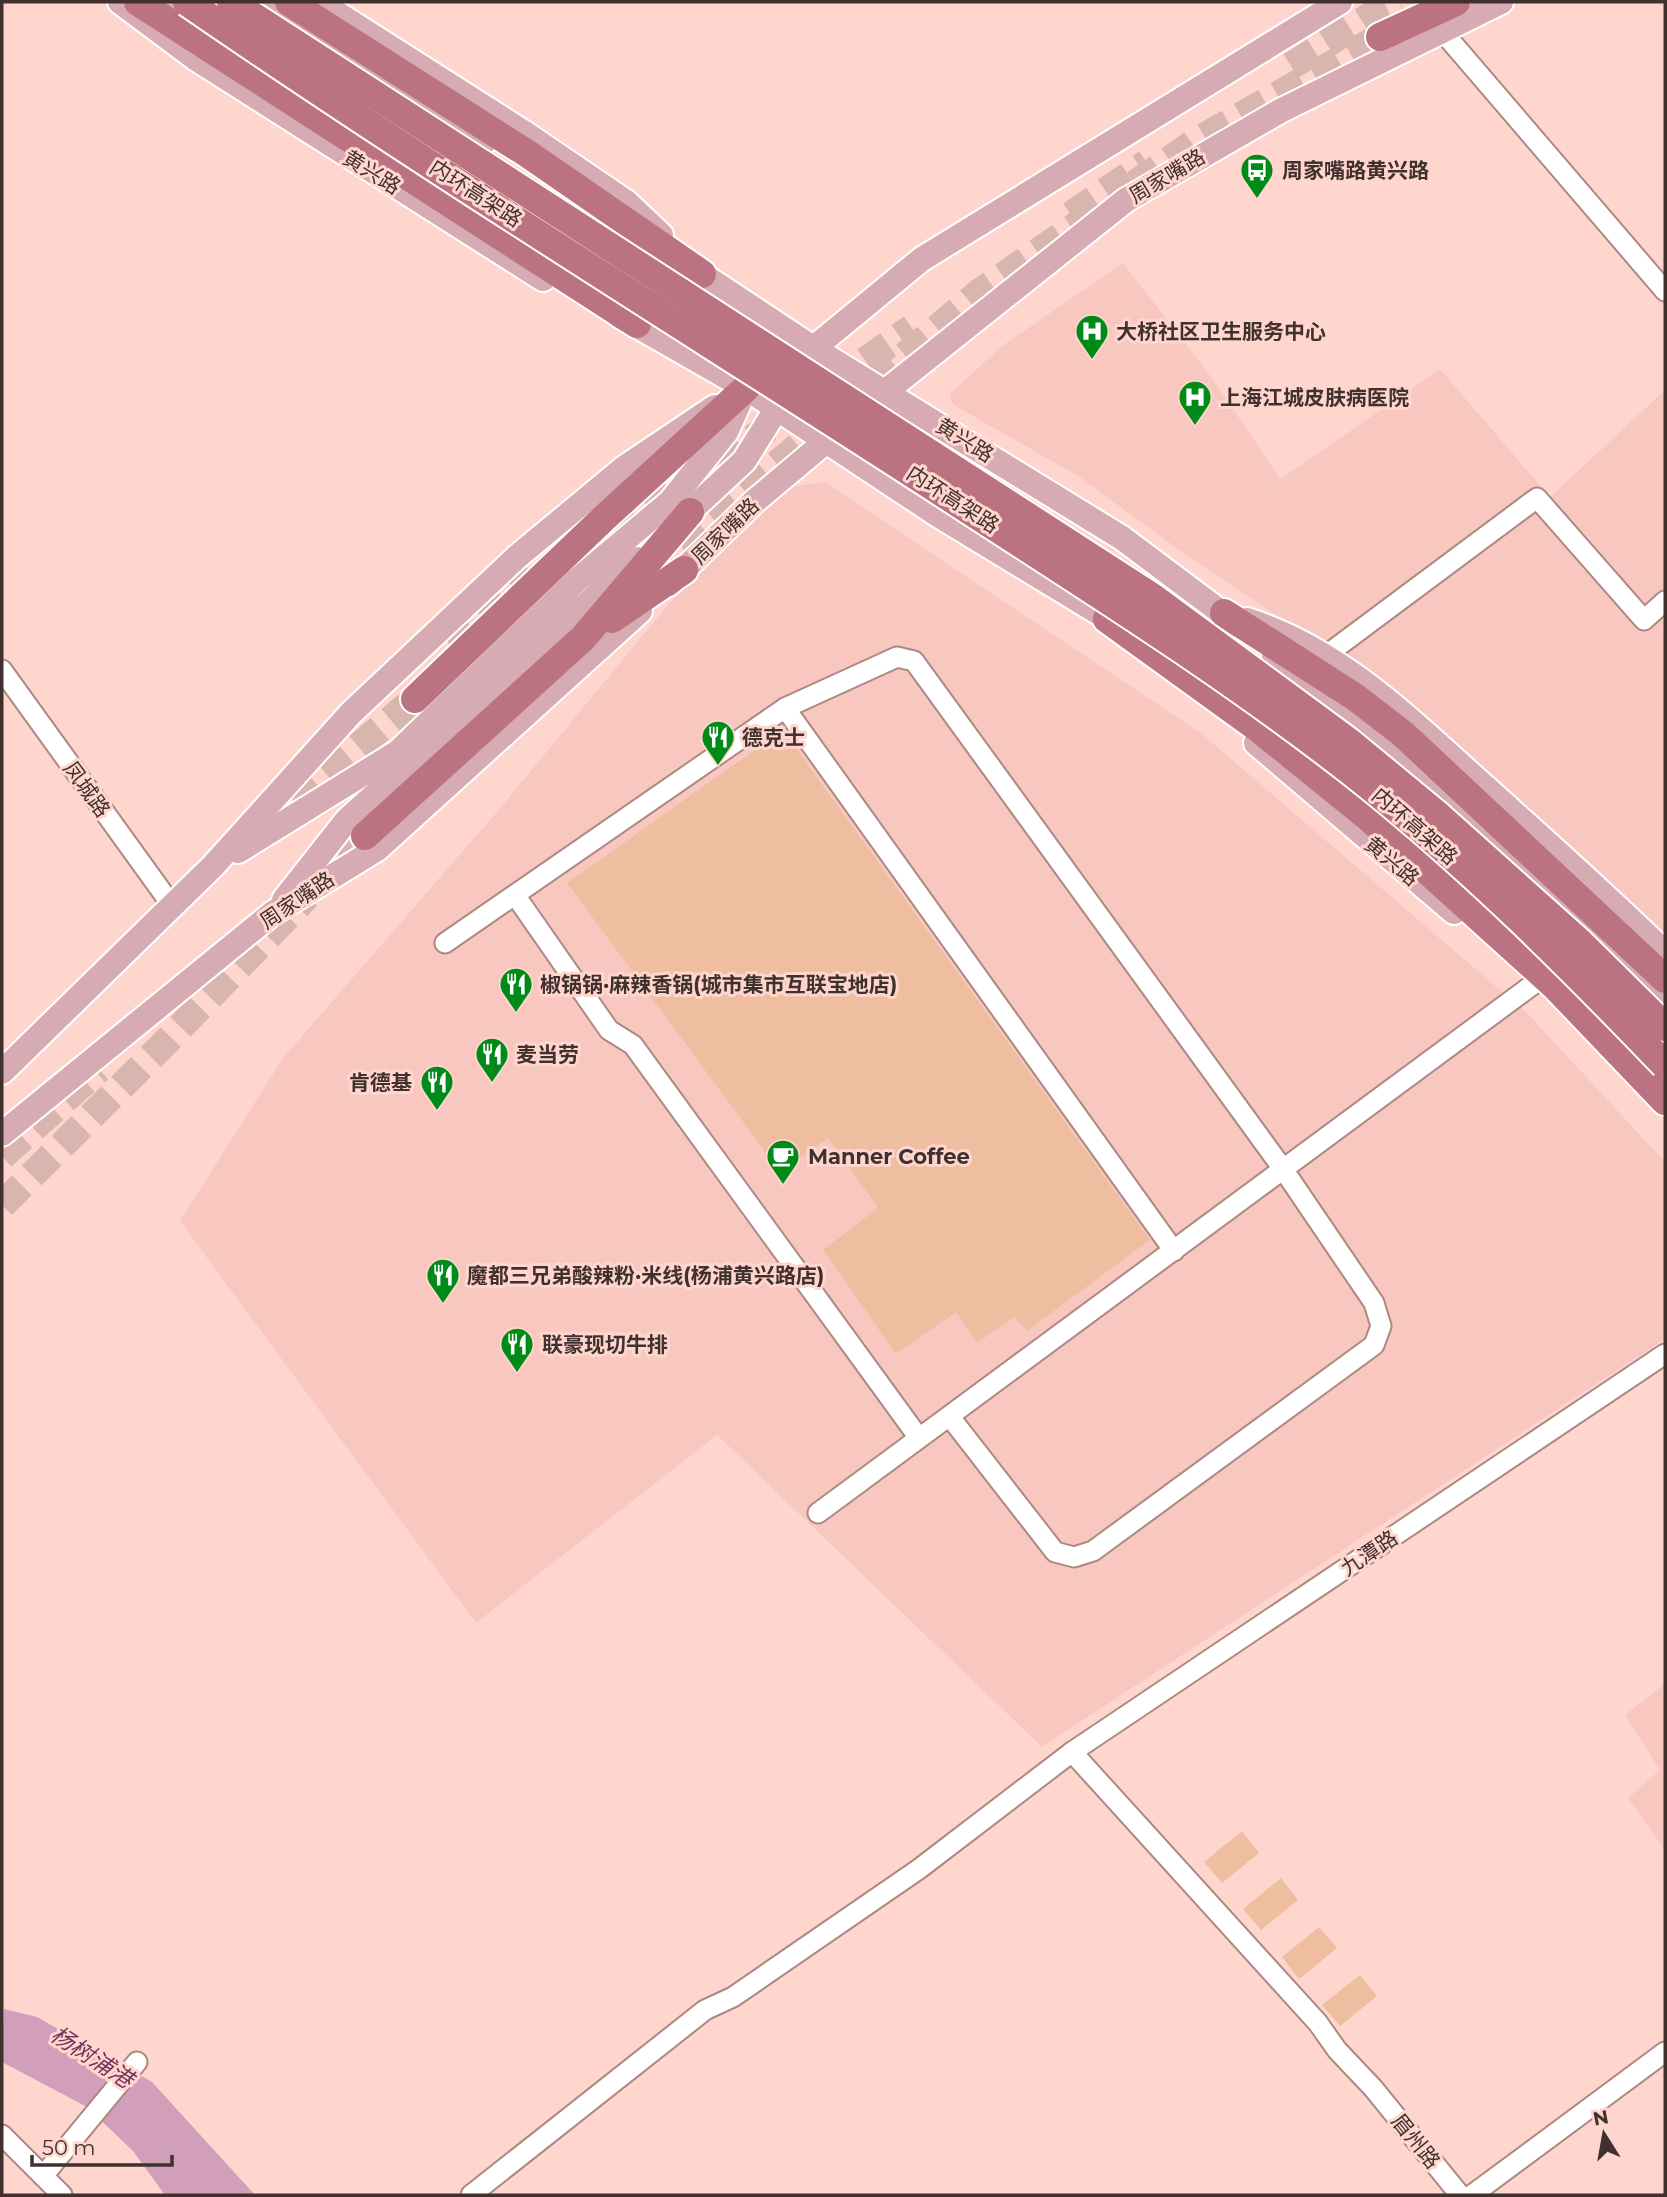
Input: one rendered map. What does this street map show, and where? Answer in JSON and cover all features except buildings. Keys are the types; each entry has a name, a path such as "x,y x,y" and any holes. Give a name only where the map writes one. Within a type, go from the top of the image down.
{"highway":[{"path":"138,2 636,324"},
{"name":"内环高架路","path":"187,2 314,90 1100,595 1266,706 1374,790 1487,888 1543,939 1665,1065"},
{"name":"内环高架路","path":"231,2 1140,589 1205,634 1349,742 1435,813 1579,942 1665,1027"},
{"path":"289,2 528,154 702,274"},
{"path":"1380,37 1456,2"},
{"path":"415,699 604,518 746,388"},
{"path":"365,836 583,638 690,512"},
{"path":"583,638 684,570"},
{"path":"1224,613 1355,697 1403,734 1665,979"},
{"path":"1107,619 1259,729 1368,817 1665,1101"}],"main road":[{"name":"黄兴路","path":"120,2 207,66 560,290 636,324 746,388 824,443 1107,619 1172,655 1362,792 1534,940 1665,1075"},
{"name":"黄兴路","path":"168,2 328,111 577,269 636,324"},
{"name":"黄兴路","path":"261,2 320,42 702,274 816,350 1122,538 1224,613 1300,679 1441,789 1665,1004"},
{"name":"黄兴路","path":"319,2 523,132 626,202 702,274"},
{"path":"2,1072 213,866 351,712 518,556 624,468 680,428 816,350 922,260 1340,2"},
{"name":"周家嘴路","path":"2,1134 273,914 377,849 684,570 756,500 886,391 1126,200 1280,111 1501,2"},
{"path":"273,914 347,820 744,461 816,350"},
{"path":"213,866 398,752 576,582 670,502 726,432 746,388"},
{"name":"黄兴路","path":"1224,613 1273,628 1325,656 1374,688 1609,899 1665,953"},
{"path":"1545,984 1639,1082 1665,1114"}],"street":[{"path":"1442,32 1665,290"},
{"path":"1325,656 1537,498 1644,620 1665,601"},
{"path":"445,943 785,708 897,657 914,661 1283,1170 1374,1303 1381,1326 1374,1345 1093,1551 1074,1557 1055,1552 950,1417"},
{"name":"凤城路","path":"2,670 173,907"},
{"path":"785,708 1174,1251"},
{"path":"515,895 609,1030 633,1045 919,1438"},
{"path":"818,1513 1283,1170 1545,984"},
{"name":"九潭路","path":"471,2195 705,2010 733,1997 919,1869 1072,1752 1665,1354"},
{"name":"眉州路","path":"1072,1752 1318,2023 1337,2050 1373,2088 1460,2195"},
{"path":"1472,2195 1665,2052"},
{"path":"43,2176 137,2062"},
{"path":"2,2136 62,2195"}],"shaded area":[{"path":"1123,263 1212,378 1280,478 1272,485 1440,369 1550,497 1665,390 1665,945 1340,658 1179,550 1078,476 954,405 950,399 951,393 1002,346"},
{"path":"825,482 1202,734 1528,1014 1665,1162 1665,1339 1042,1747 717,1435 476,1623 180,1221 283,1058 496,813 763,490"},
{"path":"1665,1684 1665,1850 1628,1798 1660,1770 1625,1715"}],"water":[{"name":"杨树浦港","path":"4,2009 37,2017 152,2082 255,2195 165,2195 133,2151 87,2107 2,2062"}],"tunnel":[{"path":"1291,66 1372,15 1400,2"},
{"path":"1135,184 1195,142 1380,37"},
{"path":"1071,215 1147,163"},
{"path":"649,573 980,292 1093,214"},
{"path":"831,385 912,328"},
{"path":"576,552 660,502 768,428"},
{"path":"444,637 477,612 533,578"},
{"path":"262,828 415,699"},
{"path":"306,882 380,816"},
{"path":"2,1205 167,1041 307,896"},
{"path":"2,1156 99,1069"}],"place":[{"name":"周家嘴路黄兴路","path":"1257,200"},
{"name":"大桥社区卫生服务中心","path":"1092,361"},
{"name":"上海江城皮肤病医院","path":"1195,427"},
{"name":"德克士","path":"718,767"},
{"name":"椒锅锅·麻辣香锅(城市集市互联宝地店)","path":"516,1014"},
{"name":"麦当劳","path":"492,1084"},
{"name":"肯德基","path":"437,1112"},
{"name":"Manner Coffee","path":"783,1186"},
{"name":"魔都三兄弟酸辣粉·米线(杨浦黄兴路店)","path":"443,1305"},
{"name":"联豪现切牛排","path":"517,1374"}]}
